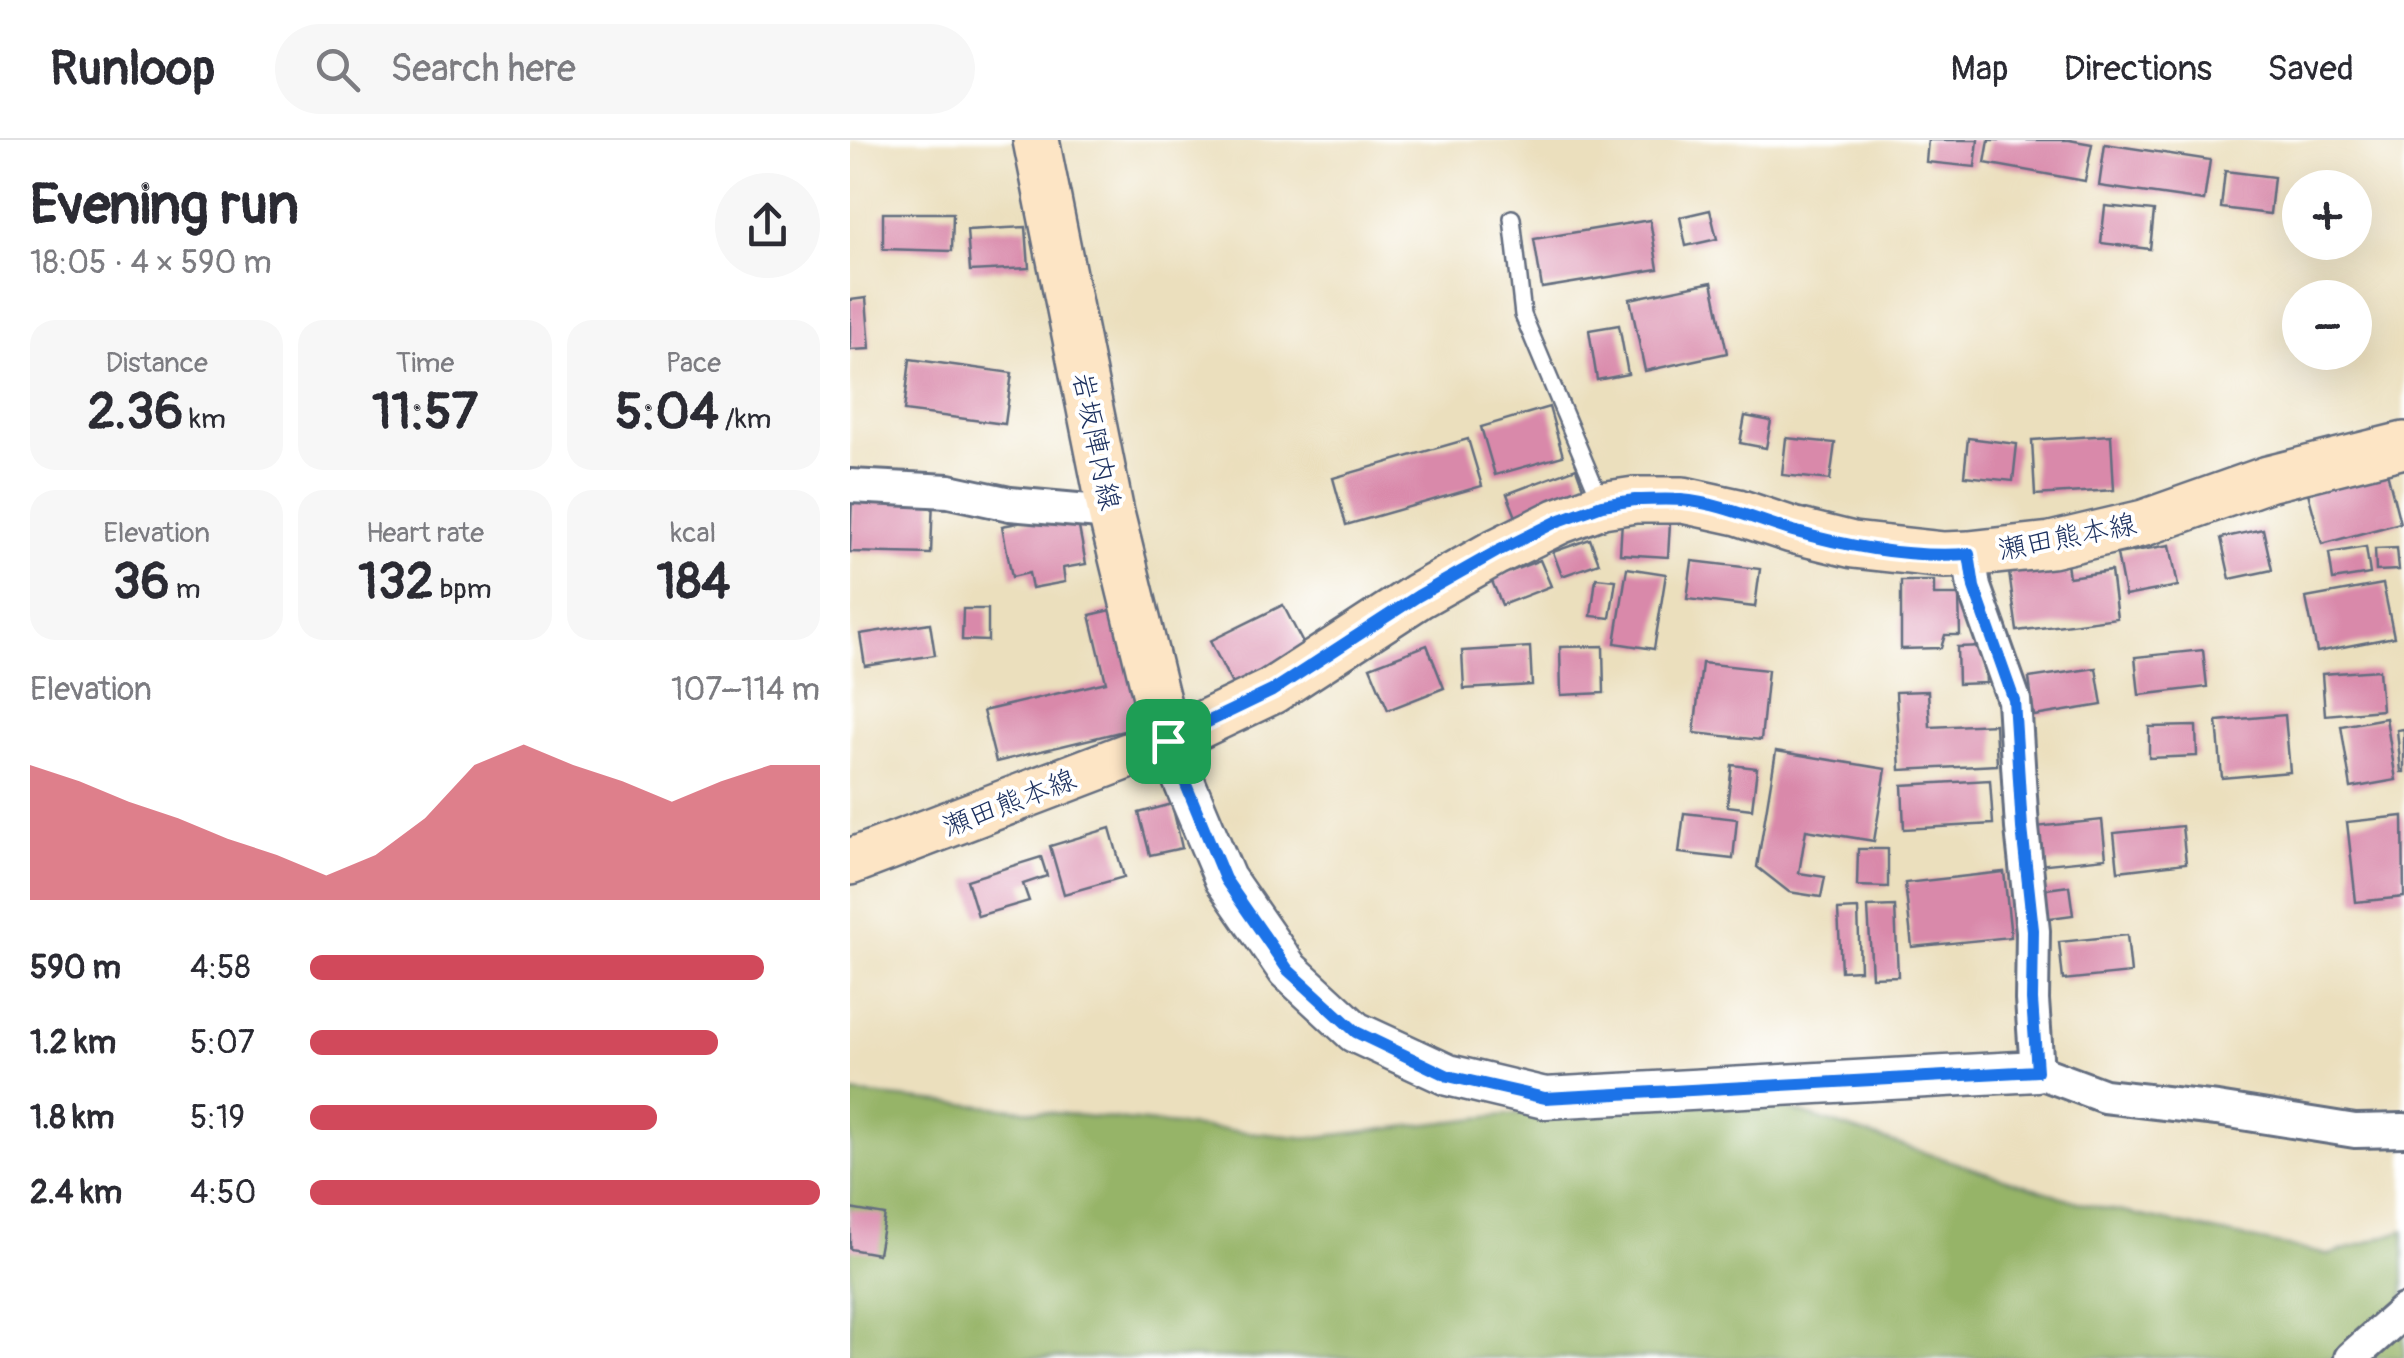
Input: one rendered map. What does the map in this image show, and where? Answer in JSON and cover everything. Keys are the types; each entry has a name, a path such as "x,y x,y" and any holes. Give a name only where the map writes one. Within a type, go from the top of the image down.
{"main road":[{"name":"岩坂陣内線","path":"1036,140 1111,513 1168,741"},
{"name":"瀬田熊本線","path":"850,862 1168,741 1272,691 1418,596 1496,552 1558,521 1602,505 1683,500 1854,545 1944,556 2051,545 2144,523 2268,479 2404,445"}],"street":[{"path":"850,486 950,491 1010,504 1111,513"},
{"path":"1969,554 1974,587 2014,700 2033,930 2037,1071"},
{"path":"1168,741 1225,879 1288,970 1356,1032 1448,1076 1545,1098 2037,1071 2104,1096 2355,1131 2404,1130"},
{"path":"2350,1358 2404,1311"}],"lane":[{"path":"1512,218 1523,314 1602,505"}],"green space":[{"path":"850,1093 1309,1138 1580,1106 1767,1102 2084,1204 2329,1255 2404,1230 2404,1358 850,1358"}],"building":[{"path":"1928,140 1978,140 1975,167 1926,162"},
{"path":"1989,140 2069,140 2092,144 2085,181 1985,163"},
{"path":"2105,144 2210,160 2204,201 2099,186"},
{"path":"2225,171 2274,177 2270,214 2221,208"},
{"path":"2105,206 2154,211 2150,249 2101,243"},
{"path":"1710,210 1717,239 1686,246 1680,217"},
{"path":"883,213 953,213 952,251 883,249"},
{"path":"1650,220 1658,269 1542,288 1534,239"},
{"path":"1026,227 1029,268 970,271 967,230"},
{"path":"1712,282 1727,353 1645,371 1630,299"},
{"path":"866,298 870,349 850,350 850,300"},
{"path":"1619,325 1628,374 1597,380 1589,330"},
{"path":"910,359 1012,373 1005,424 904,411"},
{"path":"1549,407 1563,456 1495,475 1481,427"},
{"path":"1745,416 1771,421 1766,448 1740,443"},
{"path":"2111,435 2114,490 2035,495 2032,440"},
{"path":"1786,438 1835,443 1830,480 1782,475"},
{"path":"1968,438 2017,444 2013,481 1964,476"},
{"path":"1468,439 1482,486 1346,525 1333,478"},
{"path":"1576,468 1588,501 1520,527 1507,494"},
{"path":"2387,472 2400,523 2322,544 2308,493"},
{"path":"852,495 933,497 931,554 850,552"},
{"path":"1076,512 1086,564 1063,568 1065,582 1032,588 1029,573 1012,577 1002,526"},
{"path":"1622,520 1670,523 1668,557 1620,554"},
{"path":"2263,529 2272,570 2230,579 2221,538"},
{"path":"1590,539 1599,563 1562,576 1553,552"},
{"path":"2170,545 2178,586 2125,596 2117,554"},
{"path":"2366,547 2370,574 2333,580 2329,553"},
{"path":"2397,548 2399,570 2376,571 2375,549"},
{"path":"1540,560 1551,586 1502,605 1491,579"},
{"path":"1692,561 1760,569 1755,607 1687,599"},
{"path":"2067,564 2069,577 2111,571 2117,618 2017,631 2009,572"},
{"path":"1627,568 1666,574 1654,649 1615,643"},
{"path":"1596,578 1616,580 1610,618 1591,616"},
{"path":"1901,581 1934,581 1934,595 1959,595 1960,635 1945,635 1941,648 1901,649"},
{"path":"2383,584 2394,637 2317,652 2306,598"},
{"path":"1283,605 1307,651 1234,688 1210,641"},
{"path":"963,609 988,609 988,641 962,640"},
{"path":"1116,609 1144,726 996,762 983,711 1106,682 1090,615"},
{"path":"930,623 935,655 865,666 860,634"},
{"path":"1427,645 1444,688 1388,710 1370,667"},
{"path":"1603,646 1604,693 1561,695 1560,647"},
{"path":"1984,646 1986,683 1958,684 1957,647"},
{"path":"1530,647 1532,685 1464,689 1462,651"},
{"path":"2203,650 2207,687 2139,695 2135,657"},
{"path":"1702,663 1768,670 1761,740 1694,733"},
{"path":"2096,668 2102,705 2034,716 2029,678"},
{"path":"2379,670 2382,710 2325,715 2322,674"},
{"path":"1928,691 1930,727 1995,724 1997,765 1900,770 1896,692"},
{"path":"2285,715 2290,772 2222,778 2217,721"},
{"path":"2386,718 2396,780 2351,788 2341,726"},
{"path":"2196,726 2197,756 2149,758 2149,727"},
{"path":"2404,729 2404,772 2401,772 2397,730"},
{"path":"1776,751 1886,769 1874,841 1806,830 1799,873 1825,877 1821,897 1789,892 1757,867"},
{"path":"1732,765 1757,768 1752,809 1727,806"},
{"path":"1990,780 1993,824 1904,829 1902,785"},
{"path":"1172,804 1182,848 1150,855 1139,813"},
{"path":"1684,813 1737,819 1733,859 1679,853"},
{"path":"2403,816 2404,897 2356,902 2347,822"},
{"path":"2102,820 2106,858 2038,865 2035,827"},
{"path":"2182,826 2186,863 2118,871 2114,833"},
{"path":"1110,828 1124,877 1064,894 1050,846"},
{"path":"1858,849 1888,849 1888,887 1857,886"},
{"path":"1041,857 1047,876 1023,884 1029,901 978,916 967,880"},
{"path":"2004,872 2011,937 1912,947 1905,883"},
{"path":"2069,886 2073,915 2042,919 2039,890"},
{"path":"1895,906 1898,976 1872,977 1868,907"},
{"path":"1858,909 1860,970 1841,971 1838,910"},
{"path":"2127,935 2131,973 2063,980 2059,942"},
{"path":"850,1209 885,1215 878,1254 850,1249"}],"route":[{"path":"1683,500 1854,545 1944,556 1969,554 1974,587 2014,700 2033,930 2037,1071 1545,1098 1448,1076 1356,1032 1288,970 1225,879 1168,741 1272,691 1418,596 1496,552 1558,521 1602,505 1683,500"}]}
